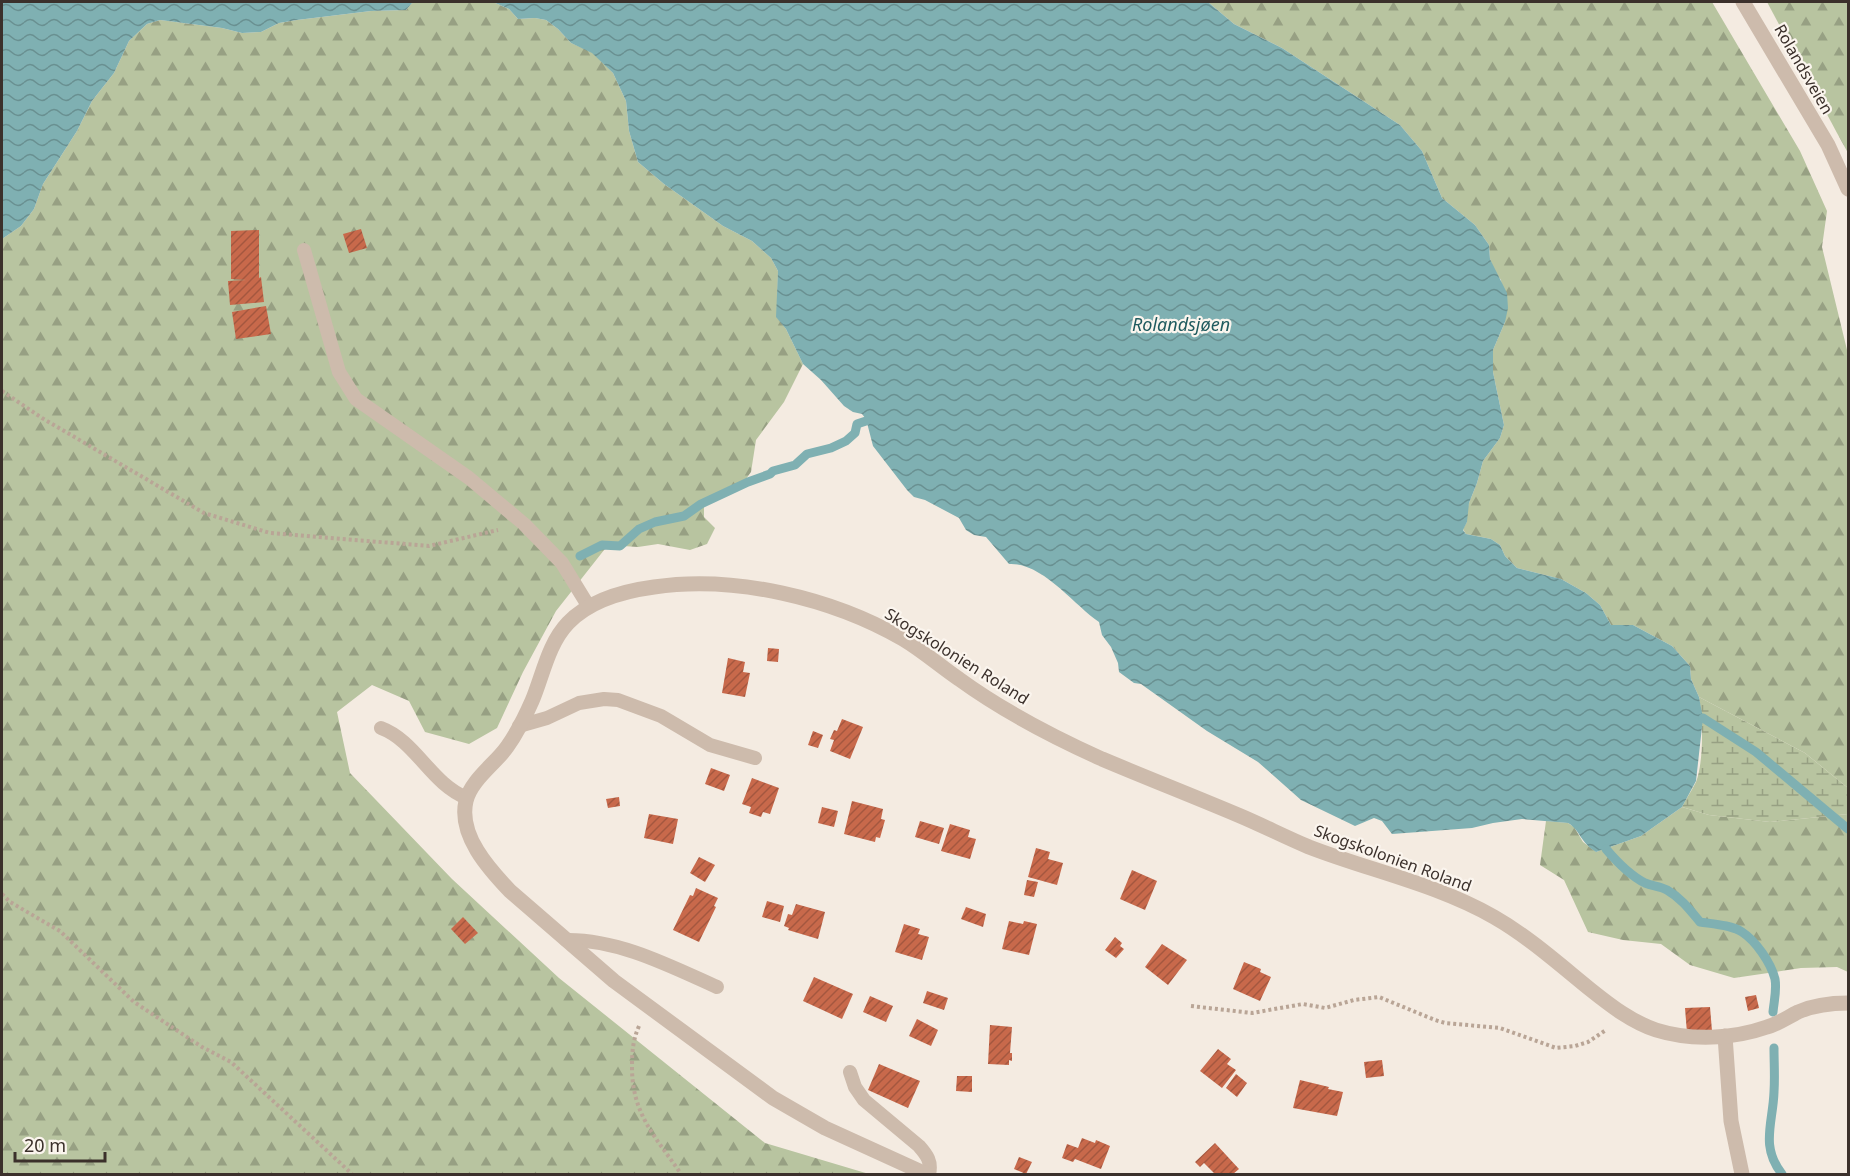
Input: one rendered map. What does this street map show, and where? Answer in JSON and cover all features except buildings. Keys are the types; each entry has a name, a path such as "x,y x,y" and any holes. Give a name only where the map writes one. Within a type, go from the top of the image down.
{"street":[{"name":"Rolandsveien","path":"1743,2 1828,145 1848,189"},
{"name":"Skogskolonien Roland","path":"467,798 476,783 508,746 535,693 551,649 567,624 589,607 642,588 696,582 751,587 825,605 870,622 907,642 960,680 1022,718 1102,758 1312,848 1414,882 1472,905 1525,937 1626,1015 1655,1030 1697,1037 1725,1036"},
{"path":"467,798 465,807 468,829 484,860 510,891 614,981 798,1114 927,1174"},
{"path":"1742,1174 1731,1121 1725,1036 1767,1027 1816,1005 1848,1003"}],"lane":[{"path":"304,250 339,372 356,399 454,467 524,524 562,563 589,607"},
{"path":"519,726 547,718 579,703 604,699 618,700 661,716 710,745 755,758"},
{"path":"381,728 396,736 450,790 467,798"},
{"path":"566,940 596,941 622,949 717,987"},
{"path":"850,1072 855,1087 864,1100 927,1155 931,1168 927,1174"}],"path":[{"path":"2,391 42,418 204,513 270,534 429,546 524,524"},
{"path":"2,894 10,902 60,931 134,1002 202,1047 231,1062 352,1174"},
{"path":"1191,1006 1252,1013 1303,1004 1325,1008 1354,1000 1379,997 1446,1023 1500,1028 1556,1048 1566,1048 1588,1042 1626,1015"},
{"path":"649,1007 633,1039 632,1074 635,1092 643,1120 681,1174"}],"green space":[{"path":"413,2 493,2 509,9 518,19 546,20 571,43 592,52 613,73 626,101 629,131 638,162 664,184 723,226 752,241 771,258 778,271 777,317 786,329 803,364 784,402 756,440 751,472 738,490 704,506 704,517 715,528 707,544 690,550 658,544 638,547 608,545 556,611 523,672 497,728 469,744 425,732 409,701 372,685 337,712 350,773 452,879 559,978 765,1143 869,1174 2,1174 2,239 21,226 34,209 43,184 77,131 92,101 114,73 129,41 147,24 160,20 222,28 242,33 261,32 279,23 297,20 371,11 406,10"},
{"path":"1208,2 1712,2 1800,151 1827,211 1822,247 1848,354 1848,788 1805,753 1699,697 1691,679 1690,666 1672,646 1633,625 1611,625 1600,605 1586,593 1561,579 1517,568 1505,556 1500,545 1491,539 1466,534 1463,529 1467,522 1466,513 1483,461 1500,438 1504,425 1493,372 1493,350 1505,322 1501,280 1490,259 1489,245 1475,225 1442,198 1422,151 1400,125 1282,48 1234,24"},
{"path":"1767,2 1848,2 1848,153 1837,133"},
{"path":"1699,697 1805,753 1848,788 1848,814 1770,822 1709,815 1682,807 1699,773 1702,728"},
{"path":"1682,807 1709,815 1770,822 1848,814 1848,972 1837,967 1801,968 1734,978 1690,965 1661,944 1623,940 1588,932 1564,880 1540,865 1546,821 1568,823 1574,827 1583,842 1596,852 1641,836"}],"water":[{"path":"2,2 413,2 406,10 371,11 297,20 279,23 261,32 242,33 222,28 160,20 147,24 129,41 114,73 92,101 77,131 43,184 34,209 21,226 2,239"},
{"name":"Rolandsjøen","path":"493,2 1208,2 1234,24 1282,48 1400,125 1422,151 1442,198 1475,225 1489,245 1490,259 1507,293 1508,308 1505,322 1493,350 1493,372 1504,425 1500,438 1483,461 1463,530 1466,534 1491,539 1500,545 1505,556 1517,568 1561,579 1586,593 1600,605 1611,625 1633,625 1672,646 1690,666 1691,679 1699,697 1703,718 1696,781 1682,807 1641,836 1596,852 1568,823 1522,819 1472,828 1392,834 1382,821 1374,818 1355,826 1301,800 1258,762 1207,731 1141,684 1134,683 1119,672 1118,663 1111,647 1102,635 1099,622 1057,586 1033,570 1021,565 1009,564 986,537 974,535 966,530 959,518 925,500 914,497 873,446 866,419 862,414 853,412 844,406 803,364 786,329 776,317 778,271 771,258 752,241 723,226 664,184 638,162 629,131 626,101 613,73 592,53 571,43 546,20 518,19 509,9"}],"waterway":[{"path":"580,556 602,545 620,546 639,529 655,522 684,516 701,504 748,482 773,471 795,465 807,454 831,448 846,441 855,433 857,424 866,421"},
{"path":"1703,718 1756,752 1848,829"},
{"path":"1606,849 1634,876 1677,897 1700,922 1733,928 1752,941 1766,959 1775,979 1773,1012"},
{"path":"1774,1048 1774,1086 1769,1134 1771,1154 1782,1174"}]}
